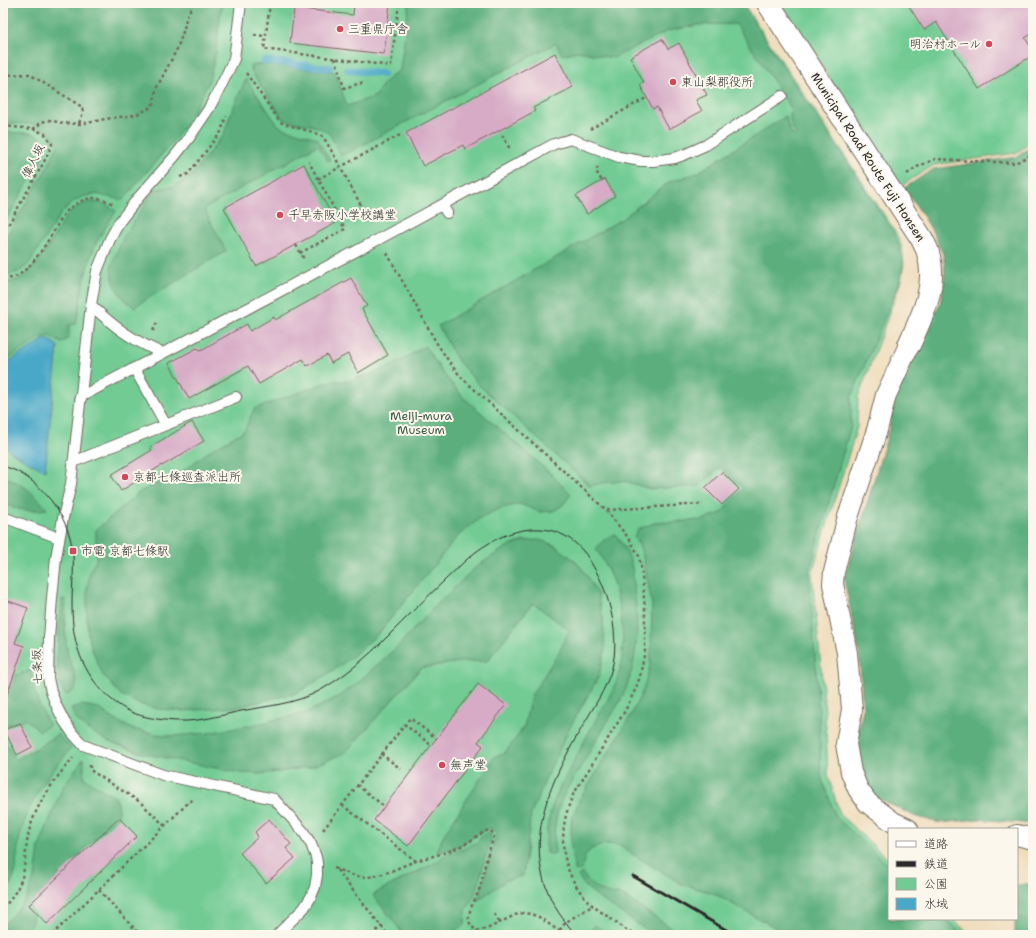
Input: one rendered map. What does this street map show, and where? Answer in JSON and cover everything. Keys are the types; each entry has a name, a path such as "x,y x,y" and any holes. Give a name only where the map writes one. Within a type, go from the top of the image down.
{"street":[{"name":"Municipal Road Route Fuji Honsen","path":"768,3 922,239 928,254 931,270 931,286 927,303 922,318 886,395 877,430 847,520 834,572 833,584 847,653 852,709 846,744 851,772 858,788 868,803 894,822 906,828"},
{"path":"1018,835 1033,839"}],"lane":[{"name":"七条坂","path":"241,3 234,59 214,100 196,129 175,156 138,198 114,230 97,271 91,305 70,484 59,538 52,598 48,678 51,692 64,721 83,745 163,775 274,799 303,831 312,844"},
{"path":"80,396 379,239 444,209 549,147 570,139 619,157 641,161 675,158 706,144 782,96"},
{"path":"91,305 116,328 131,338 162,353"},
{"path":"134,368 166,425"},
{"path":"73,462 236,398"},
{"path":"3,517 59,538"},
{"path":"277,935 304,908 315,887 317,863 312,844"}],"path":[{"path":"32,129 42,122 49,120 62,123 79,124 135,115 143,112 151,106 154,101 155,92 177,50 186,19 193,3"},
{"path":"270,3 264,49 391,66 399,3"},
{"path":"335,58 344,88 361,83 362,86"},
{"path":"234,59 246,72 278,120 285,124 320,135 324,138 436,342 452,366 479,394 606,510 630,540 639,556 645,609 646,638 640,676 631,699 573,795 565,817 563,828 566,864 576,885 592,906 634,935"},
{"path":"3,75 29,74 82,107 83,113 79,124"},
{"path":"570,139 646,98"},
{"name":"偉人坂","path":"3,126 32,129 46,134 52,144 44,162 3,234"},
{"path":"318,179 400,135"},
{"path":"888,187 915,168 935,159 1015,163 1033,154"},
{"path":"300,253 345,229 309,162"},
{"path":"596,170 602,181"},
{"path":"3,278 9,279 15,277 30,266 64,214 76,204 83,200 94,198 101,199 117,206"},
{"path":"606,510 703,504"},
{"path":"312,844 410,718 436,738"},
{"path":"404,724 431,745"},
{"path":"3,908 17,889 21,879 24,869 26,844 30,827 44,798 54,780 83,745"},
{"path":"381,754 401,769"},
{"path":"90,763 90,770 140,802 164,825"},
{"path":"357,785 385,807"},
{"path":"52,935 189,802 219,786"},
{"path":"342,805 416,861"},
{"path":"317,863 353,875 363,877 375,876 387,873 416,861 442,854 464,845 484,831 489,830 494,836 487,857 485,871 469,917 470,924 473,929 478,931"},
{"path":"336,869 388,935"},
{"path":"99,890 140,935"},
{"path":"556,935 566,922 592,906"},
{"path":"465,935 523,913 539,917 559,931 562,935"},
{"path":"494,914 500,923"},
{"path":"371,935 382,926"}],"green space":[{"name":"Meiji-mura Museum","path":"3,3 743,3 895,231 902,247 904,264 901,281 858,398 857,427 812,573 825,711 828,775 840,815 888,859 888,920 954,920 970,935 3,935"},
{"path":"3,3 222,3 216,52 209,81 189,120 174,140 123,200 95,194 82,197 74,201 62,212 28,265 10,275 3,274 3,242 48,166 58,145 49,132 33,124 3,123"},
{"path":"409,3 741,3 893,231 900,247 903,264 900,281 851,398 851,426 809,572 819,709 821,776 836,817 888,865 888,920 947,920 963,935 788,935 715,894 682,884 620,845 605,844 591,849 585,856 582,869 579,871 575,870 571,850 572,818 580,799 631,715 643,690 650,666 652,605 643,556 634,537 638,529 654,523 703,520 721,513 743,488 720,467 700,486 649,489 623,481 590,486 480,386 458,361 438,326 622,219 669,182 697,173 786,116 791,131 794,136 797,135 791,123 791,108 736,24 698,25 668,31 613,58 578,51 562,55 556,43 341,155 332,138 324,130 319,127 283,119 251,71 250,66 262,64 335,72 347,106 376,96 386,81 400,70"},
{"path":"780,3 1033,3 1033,141 1016,153 934,165 901,186"},
{"path":"246,79 277,124 282,128 317,138 330,160 328,161 318,145 204,209 226,251 134,307 124,299 118,291 111,269 123,238 155,189 173,187 190,177 224,134 232,110"},
{"path":"3,132 32,133 39,137 46,147 41,161 3,225"},
{"path":"1033,145 1033,824 979,819 940,823 914,816 873,796 858,763 856,743 863,709 859,651 844,579 888,434 894,397 940,304 945,274 943,255 932,231 904,188 934,169 1017,157"},
{"path":"90,202 104,204 116,211 100,236 90,259 76,324 69,325 69,338 61,343 50,336 42,337 3,362 3,282 13,281 23,276 32,268 48,247 69,213 77,207"},
{"path":"425,346 442,372 463,397 549,472 571,494 563,505 553,511 540,512 520,504 501,508 480,518 457,537 379,633 338,667 296,693 238,707 182,711 158,709 139,704 121,695 103,675 92,650 88,635 87,589 90,572 96,560 96,530 141,491 175,477 212,449 244,431 254,409 330,381 349,381 390,367"},
{"path":"3,477 10,479 28,489 47,509 24,510 3,504"},
{"path":"615,534 625,549 632,567 637,617 635,656 623,696 562,799 556,821 554,837 555,853 549,854 546,853 550,812 561,785 613,689 620,669 623,640 618,603 609,571 596,549 603,541"},
{"path":"539,540 554,545 573,559 584,571 597,593 603,618 605,650 599,676 570,727 531,814 523,876 507,880 478,900 496,836 495,831 490,828 487,829 459,845 437,852 443,836 495,756 504,754 524,727 531,696 559,652 569,630 533,603 487,661 460,662 421,668 345,753 310,767 258,774 240,773 142,753 109,742 87,729 76,719 71,709 82,705 98,708 132,729 171,736 208,733 306,713 340,696 357,683 397,647 435,606 477,566 507,547 523,541"},
{"path":"62,599 66,600 66,643 76,680 76,685 73,691 65,695 60,684 57,660"},
{"path":"31,670 37,699 50,725 39,731 25,719 3,727 3,675 18,675"},
{"path":"58,734 71,748 50,774 32,802 20,835 15,873 3,896 3,738 15,760 39,747"},
{"path":"83,759 84,778 116,798 118,803 118,816 29,905 32,913 32,924 25,935 3,935 3,925 27,897 36,872 39,847 62,788"},
{"path":"486,833 491,834 491,841 478,886 466,910 465,925 443,934 404,935 373,895 438,861 443,856 466,848"},
{"path":"582,873 599,889 610,894 620,894 682,935 654,935 599,898 585,886 578,876"},
{"path":"1033,883 1033,935 1015,935 1015,920 1018,920 1018,885"},
{"path":"595,925 610,935 587,935"}],"water":[{"path":"48,339 58,346 45,471 11,452 3,444 3,365 43,340"}],"building":[{"name":"三重県庁舎","path":"354,3 390,3 384,54 290,43 294,8 353,15"},
{"name":"明治村ホール","path":"907,3 1033,3 1033,33 1025,38 1033,50 1033,55 979,89 936,22 924,30"},
{"name":"東山梨郡役所","path":"662,39 668,49 679,43 707,95 696,100 702,111 669,129 657,107 653,109 640,85 644,83 630,57"},
{"path":"555,53 573,87 533,108 535,111 465,149 463,145 423,166 406,133"},
{"name":"千早赤阪小学校講堂","path":"304,164 336,223 256,266 224,208"},
{"path":"605,179 615,196 587,214 576,196"},
{"path":"351,278 367,306 362,309 388,355 358,373 348,354 331,363 327,355 307,366 303,359 259,384 248,366 189,399 169,363 197,348 201,350 247,324 250,331 274,317 275,320"},
{"path":"192,422 204,441 121,491 111,475 152,450 150,447"},
{"path":"722,472 739,489 722,505 705,488"},
{"path":"3,599 28,608 15,643 24,646 6,698 3,697"},
{"name":"無声堂","path":"478,684 506,705 478,742 483,746 408,846 374,820"},
{"path":"20,723 32,747 17,755 4,730"},
{"path":"119,818 137,836 47,924 29,905"},
{"path":"269,819 291,844 286,848 295,858 266,883 240,853 258,837 255,832"}],"waterway":[{"path":"264,61 330,68"},
{"path":"348,70 383,74"}],"tram line":[{"path":"3,466 20,473 38,486 54,504 66,525 70,536 73,554 73,625 77,646 81,657 92,677 107,695 125,709 136,714 163,720 187,721 202,719 281,704 310,695 319,691 346,673 363,659 461,564 498,538 528,529 543,529 557,532 571,539 587,556 599,577 609,602 615,643 612,668 609,676 602,692 569,750 550,793 543,815 540,837 540,860 544,882 556,909 576,935"}],"railway":[{"path":"633,876 735,935"}],"place":[{"name":"三重県庁舎","path":"340,29"},
{"name":"明治村ホール","path":"989,44"},
{"name":"東山梨郡役所","path":"673,82"},
{"name":"千早赤阪小学校講堂","path":"280,215"},
{"name":"京都七條巡査派出所","path":"125,477"},
{"name":"市電 京都七條駅","path":"73,551"},
{"name":"無声堂","path":"442,765"}]}
